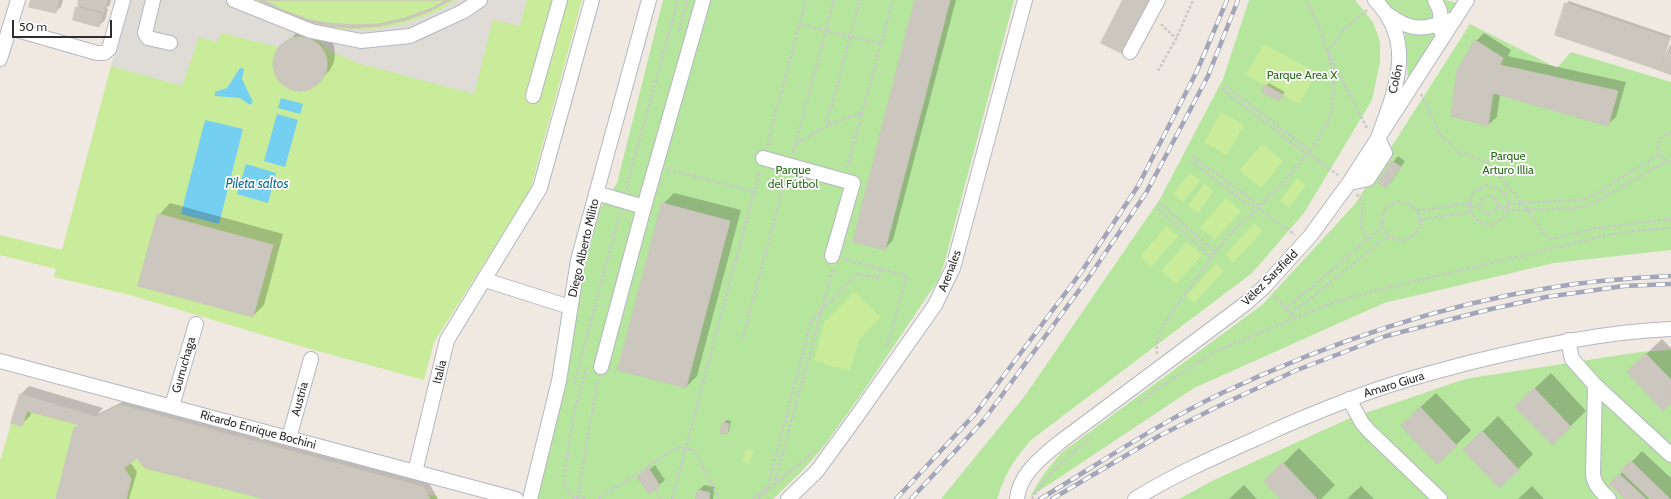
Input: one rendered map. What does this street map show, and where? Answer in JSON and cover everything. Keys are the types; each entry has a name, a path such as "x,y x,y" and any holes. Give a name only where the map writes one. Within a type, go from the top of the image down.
{"street":[{"path":"0,59 18,0"},
{"path":"10,28 97,53 104,53 109,49 123,0"},
{"path":"153,0 145,33 148,38 170,43"},
{"path":"234,0 311,31 361,41 410,36 464,12 480,0"},
{"path":"534,96 560,0"},
{"name":"Italia","path":"415,472 447,340 540,188 592,0"},
{"name":"Diego Alberto Milito","path":"530,499 559,381 578,260 649,0"},
{"path":"601,368 644,207 703,0"},
{"name":"Arenales","path":"788,499 817,471 935,305 946,286 953,268 1025,0"},
{"path":"1130,52 1158,0"},
{"path":"1389,15 1407,27 1429,27 1448,21 1440,11 1435,0"},
{"name":"Vélez Sarsfield","path":"1017,499 1022,482 1030,470 1060,442 1220,323 1264,287 1305,243 1349,183 1441,40 1448,21 1467,0"},
{"name":"Colón","path":"1376,1 1389,15 1397,35 1400,62 1399,74 1376,140"},
{"path":"764,158 853,183 834,256"},
{"path":"596,193 644,207"},
{"path":"485,280 570,307"},
{"name":"Gurruchaga","path":"172,406 196,324"},
{"name":"Amaro Giura","path":"1135,499 1159,485 1233,448 1349,399 1424,375 1568,340 1637,330 1671,329"},
{"path":"1568,340 1572,359 1595,385 1671,455"},
{"name":"Austria","path":"290,438 311,359"},
{"name":"Ricardo Enrique Bochini","path":"0,361 516,499"},
{"path":"1595,385 1593,475 1594,482 1609,499"},
{"path":"1349,399 1362,423 1369,431 1440,499"}],"path":[{"path":"570,391 678,0"},
{"path":"672,499 806,0"},
{"path":"826,126 860,0"},
{"path":"844,180 893,0"},
{"path":"1158,71 1177,37 1193,0"},
{"path":"1306,0 1328,52 1376,140"},
{"path":"1157,357 1156,351 1158,340 1164,326 1211,257 1233,231 1259,207 1308,152 1324,129 1329,120 1333,95 1332,72 1328,52 1342,32 1376,1"},
{"path":"799,24 881,44"},
{"path":"1172,35 1177,37"},
{"path":"1225,85 1278,126 1308,152"},
{"path":"1411,86 1421,93 1439,133 1460,153 1475,157 1489,164 1523,204 1547,237 1551,239 1597,228 1671,219"},
{"path":"1222,89 1275,130 1308,152 1349,183 1363,203 1361,225 1367,241"},
{"path":"1248,110 1251,106"},
{"path":"795,146 826,126 862,113"},
{"path":"1275,130 1278,126"},
{"path":"1671,133 1660,139 1658,144 1660,154 1666,161 1671,162"},
{"path":"1507,208 1523,204 1581,200 1587,198 1660,154"},
{"path":"1192,156 1305,243"},
{"path":"1190,161 1256,210"},
{"path":"1497,207 1527,210 1584,207 1597,202 1666,161"},
{"path":"656,165 754,192"},
{"path":"1212,178 1215,173"},
{"path":"1490,187 1496,188 1502,192 1506,198 1507,208 1504,217 1499,222 1492,224 1479,222 1471,211 1470,203 1472,196 1477,191 1490,187"},
{"path":"1233,193 1236,189"},
{"path":"1480,207 1483,199 1489,196 1494,198 1497,207"},
{"path":"1400,202 1413,206 1417,211 1420,220 1419,227 1415,234 1402,240 1395,239 1389,235 1383,227 1382,220 1388,208 1393,204 1400,202"},
{"path":"1417,211 1470,203"},
{"path":"1160,204 1215,252"},
{"path":"1470,207 1480,207"},
{"path":"1480,207 1483,212 1488,214 1494,212 1497,207"},
{"path":"1158,209 1211,257"},
{"path":"1420,220 1471,211"},
{"path":"1178,228 1182,223"},
{"path":"1285,309 1383,227"},
{"path":"1139,402 1203,359 1294,318 1332,303 1370,292 1573,243 1620,233 1671,228"},
{"path":"1192,240 1196,235"},
{"path":"1290,314 1389,235"},
{"path":"774,485 821,311 834,256 907,276 888,346 884,352"},
{"path":"753,499 768,486 811,321 858,274 879,278 880,269"},
{"path":"1264,287 1294,318"},
{"path":"586,499 577,498 601,368"},
{"path":"1032,499 1038,488 1072,452 1090,438"},
{"path":"598,499 678,447 694,450 719,499"},
{"path":"758,499 816,448"},
{"path":"656,491 661,499"}],"green space":[{"path":"131,0 582,0 530,191 434,342 424,380 303,347 130,295 54,277 56,269 0,255 0,235 62,250 111,66"},
{"name":"Parque del Fútbol","path":"663,0 1014,0 939,279 862,393 824,446 803,470 773,499 535,499 583,271 599,210 617,183"},
{"name":"Parque Area X","path":"1249,0 1355,0 1373,22 1380,42 1380,62 1372,100 1304,213 1252,273 1031,440 1010,468 1003,481 997,499 941,499 1024,397 1160,199 1223,79"},
{"path":"1381,0 1445,0 1458,3 1408,82 1405,34"},
{"name":"Parque Arturo Illia","path":"1470,24 1557,68 1571,52 1671,82 1671,250 1554,263 1384,303 1194,388 1030,497 1043,475 1061,453 1262,305 1355,204"},
{"path":"1264,44 1317,73 1299,104 1246,75"},
{"path":"1221,112 1244,125 1227,155 1204,142"},
{"path":"1262,144 1283,161 1261,188 1239,170"},
{"path":"1190,173 1200,181 1183,202 1173,194"},
{"path":"1297,178 1306,185 1289,208 1280,201"},
{"path":"1204,184 1214,191 1198,213 1188,205"},
{"path":"1226,198 1241,211 1215,240 1200,227"},
{"path":"1254,223 1263,231 1233,263 1225,255"},
{"path":"1166,226 1178,236 1151,267 1140,257"},
{"path":"1187,242 1202,255 1176,284 1161,271"},
{"path":"1216,264 1224,271 1194,303 1186,296"},
{"path":"854,292 881,317 859,340 850,371 814,361 825,321"},
{"path":"1671,350 1671,499 1179,499 1214,480 1348,419 1465,379 1640,352"},
{"path":"20,394 96,417 120,405 423,487 427,494 436,496 438,499 0,499 0,461"},
{"path":"746,448 754,450 749,464 742,462"}],"shaded area":[{"path":"131,0 255,0 272,11 307,25 337,30 371,30 404,24 440,10 456,0 527,0 520,26 493,20 474,94 357,63 328,50 319,41 311,37 291,37 278,47 221,33 218,42 199,37 182,86 111,66"}],"water":[{"path":"240,68 244,69 242,79 253,102 250,105 240,98 215,96 215,92 227,88"},
{"path":"281,98 303,104 300,114 278,108"},
{"path":"277,114 298,120 285,167 264,161"},
{"path":"205,120 243,129 219,224 181,214"},
{"name":"Pileta saltos","path":"246,164 276,173 268,203 237,194"}],"building":[{"path":"31,0 59,0 56,13 29,7"},
{"path":"79,0 107,0 104,12 78,5"},
{"path":"259,0 451,0 430,11 406,20 380,26 353,28 335,27 309,22 276,10"},
{"path":"263,0 447,0 430,9 405,18 379,24 353,25 310,20 285,11"},
{"path":"915,0 950,0 885,250 853,242"},
{"path":"1123,0 1154,0 1125,55 1101,43"},
{"path":"1565,3 1669,38 1659,70 1555,35"},
{"path":"76,7 103,14 99,27 73,20"},
{"path":"300,37 310,39 319,45 325,54 327,64 325,74 319,83 310,89 300,91 290,89 281,83 275,74 273,64 275,54 281,45 290,39"},
{"path":"1475,40 1503,58 1500,65 1618,91 1608,126 1493,93 1488,126 1451,116 1457,71"},
{"path":"1671,44 1671,75 1659,70"},
{"path":"1265,85 1283,95 1279,101 1262,92"},
{"path":"1392,161 1401,167 1386,188 1378,183"},
{"path":"662,203 730,221 686,388 618,370"},
{"path":"158,214 273,245 253,317 138,286"},
{"path":"1646,354 1671,380 1671,403 1663,411 1627,372"},
{"path":"1534,388 1571,427 1552,445 1515,407"},
{"path":"20,394 96,417 80,425 27,411 22,426 11,423"},
{"path":"120,405 423,487 430,499 265,499 145,468 137,458 124,468 131,479 126,499 56,499 74,428"},
{"path":"1420,407 1457,446 1437,464 1401,426"},
{"path":"723,422 729,424 727,434 720,433"},
{"path":"1482,431 1519,470 1499,488 1463,450"},
{"path":"1631,461 1670,499 1650,499 1621,471"},
{"path":"1283,463 1317,499 1280,499 1264,481"},
{"path":"649,469 660,486 649,494 637,477"},
{"path":"1619,474 1646,499 1625,499 1610,484"},
{"path":"698,490 710,493 709,499 696,499"}],"railway":[{"path":"896,499 975,414 1082,271 1138,186 1197,71 1227,0"},
{"path":"911,499 983,421 1091,274 1146,193 1208,76 1238,0"},
{"path":"1040,499 1175,417 1261,375 1341,343 1423,316 1507,296 1579,283 1671,276"},
{"path":"1052,499 1159,436 1225,403 1297,370 1386,336 1487,310 1546,297 1624,286 1671,284"}]}
